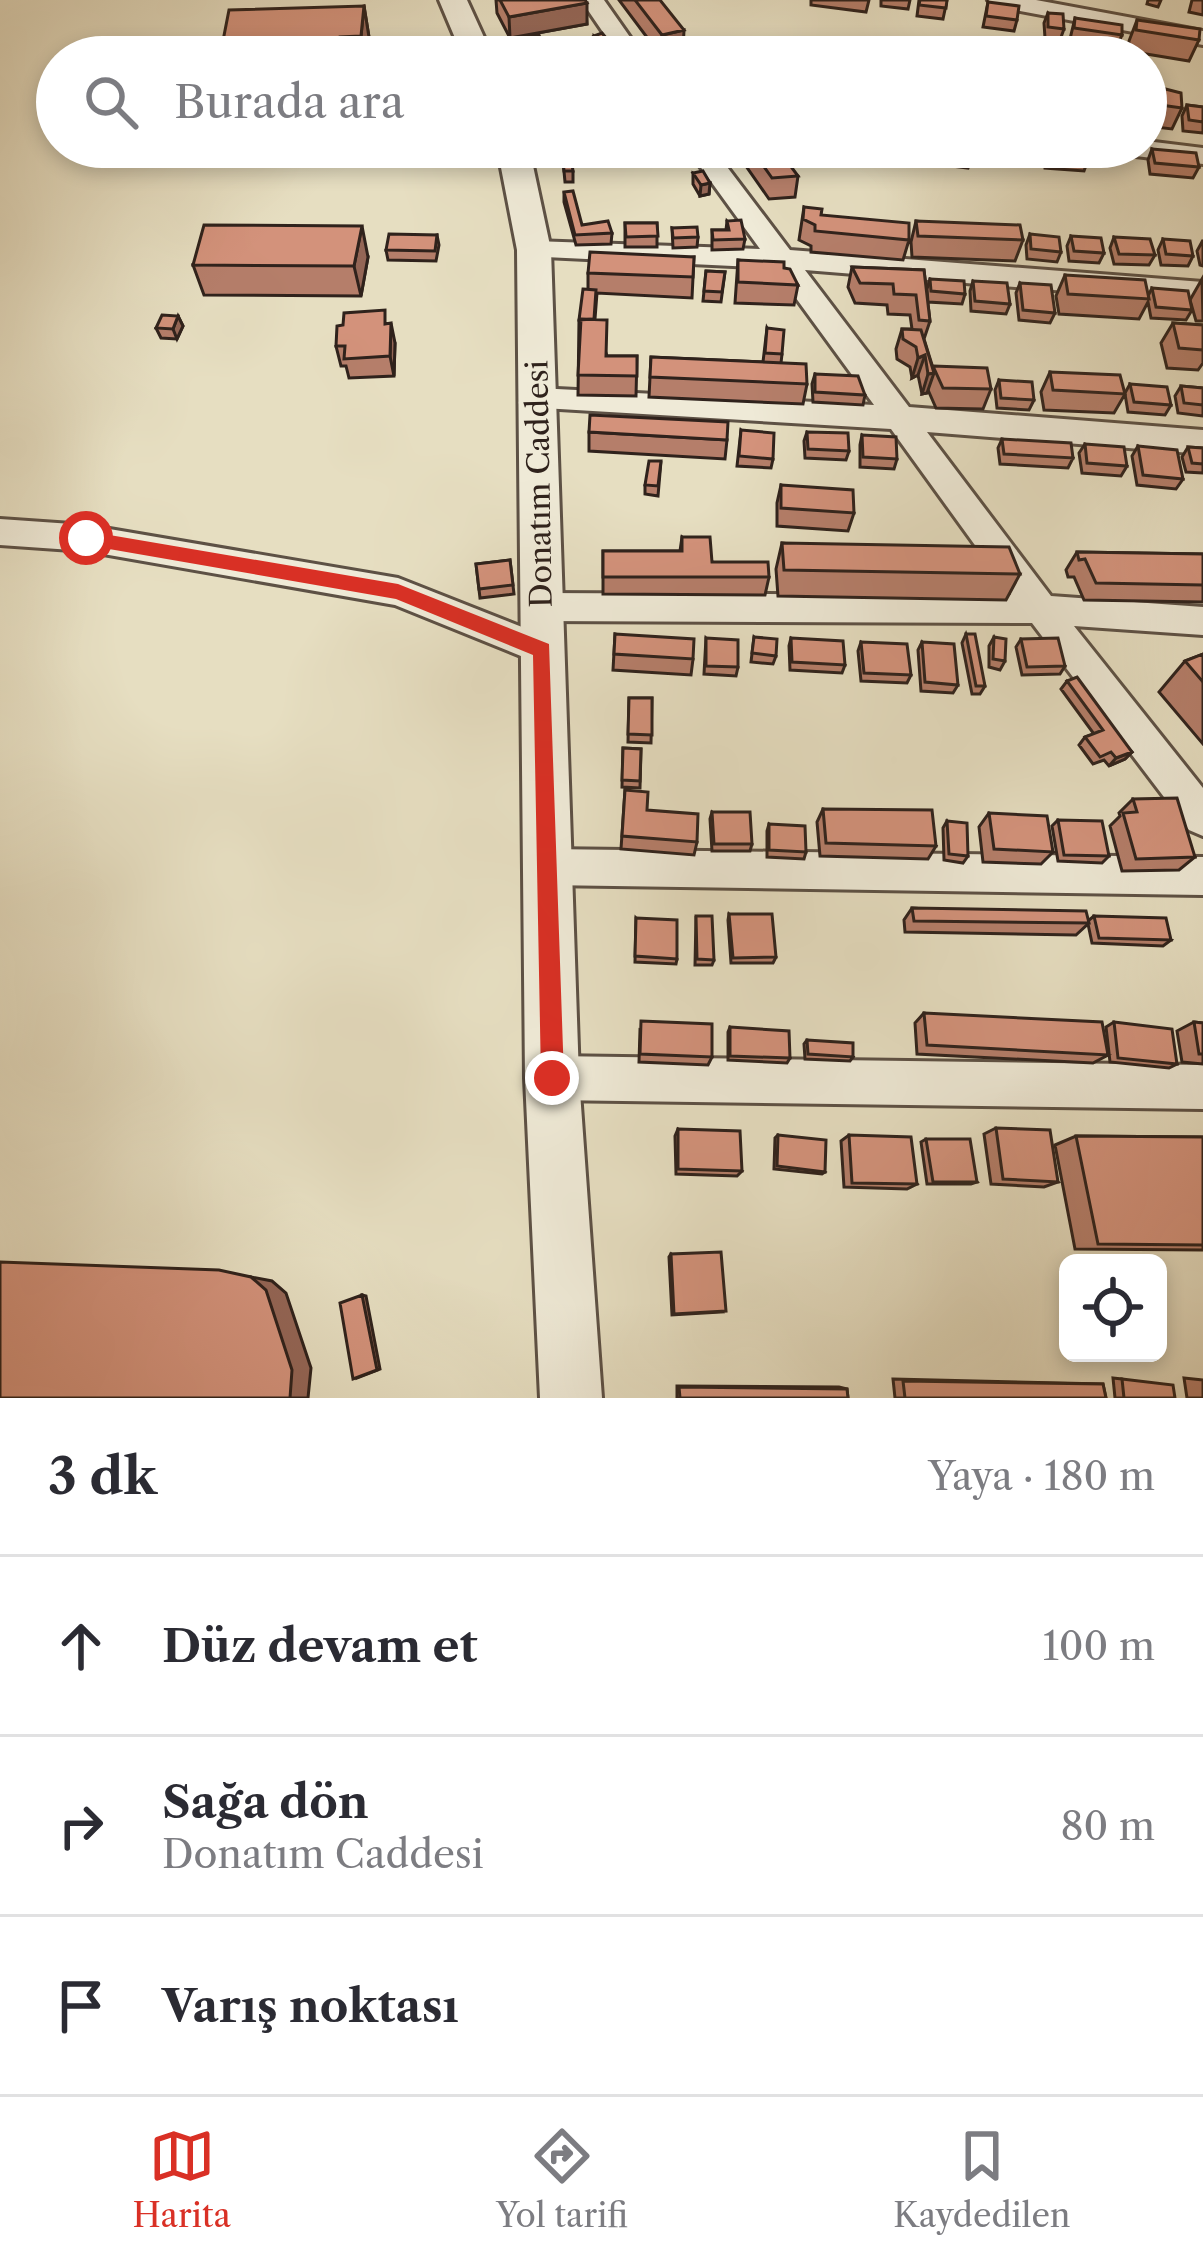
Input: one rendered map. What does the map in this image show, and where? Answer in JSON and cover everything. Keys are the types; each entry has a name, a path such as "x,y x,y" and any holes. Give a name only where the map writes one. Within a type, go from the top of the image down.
{"street":[{"path":"453,0 469,36"},
{"path":"592,0 617,36"},
{"path":"998,0 1203,38"},
{"path":"1167,152 1203,156"},
{"name":"Donatım Caddesi","path":"517,168 534,250 552,1078 571,1398"},
{"path":"715,168 1041,609 1203,818"},
{"path":"534,250 785,259 1203,292"},
{"path":"537,399 899,418 1203,442"},
{"path":"0,532 86,538 398,592 542,629 1041,609 1203,621"},
{"path":"547,866 1203,876"},
{"path":"552,1078 1203,1087"}],"building":[{"path":"500,0 585,0 587,3 509,17"},
{"path":"635,0 660,0 684,30 662,35"},
{"path":"920,0 947,0 946,8 919,5"},
{"path":"988,2 1019,6 1017,20 986,16"},
{"path":"364,6 361,36 224,36 229,10"},
{"path":"1048,13 1063,14 1064,29 1048,27"},
{"path":"1075,18 1122,25 1122,35 1074,28"},
{"path":"1137,20 1200,29 1199,40 1136,30"},
{"path":"1167,89 1181,93 1182,108 1167,106"},
{"path":"1187,105 1203,107 1203,122 1189,120"},
{"path":"1167,150 1196,153 1199,167 1167,164"},
{"path":"765,168 792,168 798,176 772,178"},
{"path":"703,171 710,183 701,185 693,173"},
{"path":"573,191 582,225 608,221 612,233 575,235 564,192"},
{"path":"804,207 822,209 821,215 909,223 909,240 815,231 815,225 803,219"},
{"path":"741,220 745,239 713,240 712,230 729,230 727,221"},
{"path":"916,221 1020,225 1023,240 918,236"},
{"path":"625,223 657,223 658,236 626,237"},
{"path":"204,225 362,226 354,266 193,265"},
{"path":"697,227 698,237 673,238 672,228"},
{"path":"389,234 437,235 435,251 386,250"},
{"path":"1030,234 1059,237 1061,252 1031,249"},
{"path":"1071,236 1101,238 1104,253 1074,251"},
{"path":"1114,237 1150,239 1155,255 1119,254"},
{"path":"1163,239 1190,241 1193,256 1166,254"},
{"path":"590,252 694,257 693,277 588,273"},
{"path":"738,260 784,262 798,285 738,282"},
{"path":"852,267 924,270 930,321 919,320 916,295 894,294 893,284 860,283"},
{"path":"706,271 725,272 722,292 704,291"},
{"path":"1065,275 1145,280 1149,299 1068,294"},
{"path":"930,279 964,281 965,294 931,291"},
{"path":"973,281 1007,283 1010,304 975,301"},
{"path":"1020,283 1051,285 1055,313 1023,310"},
{"path":"1152,288 1188,291 1192,310 1156,307"},
{"path":"583,289 596,290 594,319 579,320"},
{"path":"385,310 385,324 391,323 390,356 344,359 345,346 336,346 337,326 343,325 344,313"},
{"path":"162,315 178,316 173,329 156,328"},
{"path":"581,319 607,320 606,356 637,356 637,376 578,375"},
{"path":"1173,323 1203,325 1203,350 1179,348"},
{"path":"767,328 784,330 782,354 765,353"},
{"path":"902,329 921,330 934,373 928,374 925,355 918,358 916,347 903,339"},
{"path":"651,357 806,364 807,384 650,377"},
{"path":"933,366 987,368 991,389 943,388"},
{"path":"1050,372 1120,375 1125,394 1053,390"},
{"path":"815,374 858,376 865,395 815,392"},
{"path":"999,380 1032,382 1034,400 1001,398"},
{"path":"1130,384 1167,387 1171,405 1134,402"},
{"path":"1181,386 1203,388 1203,405 1184,403"},
{"path":"590,415 728,422 727,440 589,432"},
{"path":"741,430 774,433 773,459 739,456"},
{"path":"807,432 848,433 849,451 808,449"},
{"path":"862,435 896,437 897,459 863,457"},
{"path":"1002,439 1071,443 1073,458 1004,454"},
{"path":"1085,444 1124,447 1127,466 1087,463"},
{"path":"1138,446 1177,450 1183,479 1143,475"},
{"path":"1188,447 1203,448 1203,464 1192,463"},
{"path":"649,461 661,461 658,486 645,485"},
{"path":"781,485 853,490 854,513 781,508"},
{"path":"682,537 710,537 712,562 768,562 769,577 603,577 603,551 682,551"},
{"path":"782,543 1009,547 1020,574 784,570"},
{"path":"1077,552 1203,554 1203,585 1096,583"},
{"path":"510,560 513,585 479,589 476,564"},
{"path":"615,634 694,639 693,659 614,654"},
{"path":"966,634 975,634 985,686 976,686"},
{"path":"754,637 777,639 776,656 752,653"},
{"path":"994,637 1006,639 1005,661 993,659"},
{"path":"706,638 738,640 738,667 706,666"},
{"path":"791,638 843,641 845,665 792,662"},
{"path":"1058,638 1065,666 1027,667 1021,639"},
{"path":"861,642 907,644 911,675 864,673"},
{"path":"922,642 954,644 958,685 925,682"},
{"path":"1203,654 1203,682 1185,661"},
{"path":"1077,677 1132,752 1100,757 1085,737 1103,730 1067,681"},
{"path":"629,698 652,698 652,735 628,734"},
{"path":"623,748 641,749 640,781 622,780"},
{"path":"625,790 648,792 647,810 698,814 697,842 622,836"},
{"path":"1177,798 1195,857 1136,859 1123,813 1137,812 1133,799"},
{"path":"823,809 932,810 936,846 826,843"},
{"path":"712,812 750,812 752,844 714,844"},
{"path":"989,813 1047,816 1053,852 994,849"},
{"path":"1058,820 1102,821 1109,856 1064,855"},
{"path":"947,821 967,823 968,856 949,854"},
{"path":"769,824 805,826 806,852 769,850"},
{"path":"912,908 1086,911 1089,923 914,921"},
{"path":"729,914 772,914 776,957 733,958"},
{"path":"696,916 712,916 714,960 697,959"},
{"path":"1094,916 1166,918 1171,940 1099,938"},
{"path":"636,918 677,920 677,959 635,956"},
{"path":"924,1013 1102,1022 1108,1055 927,1045"},
{"path":"641,1021 712,1024 712,1057 640,1054"},
{"path":"1114,1022 1172,1029 1177,1064 1118,1058"},
{"path":"1194,1022 1203,1023 1203,1054 1199,1054"},
{"path":"730,1027 789,1031 790,1058 730,1056"},
{"path":"807,1040 853,1043 853,1057 808,1054"},
{"path":"996,1128 1050,1130 1058,1182 1003,1179"},
{"path":"678,1129 740,1131 742,1171 678,1169"},
{"path":"778,1135 826,1140 825,1172 777,1166"},
{"path":"849,1135 911,1137 917,1184 852,1183"},
{"path":"1076,1136 1203,1137 1203,1245 1098,1244"},
{"path":"926,1139 970,1139 977,1182 933,1182"},
{"path":"721,1252 726,1311 674,1314 671,1254"},
{"path":"0,1262 219,1270 251,1277 266,1290 292,1370 290,1398 0,1398"},
{"path":"362,1295 377,1370 353,1379 340,1303"},
{"path":"1122,1379 1173,1385 1175,1398 1124,1398"},
{"path":"903,1381 1103,1384 1106,1398 905,1398"},
{"path":"679,1387 847,1389 848,1398 680,1398"}],"route":[{"path":"86,538 398,592 543,650 552,1078"}]}
